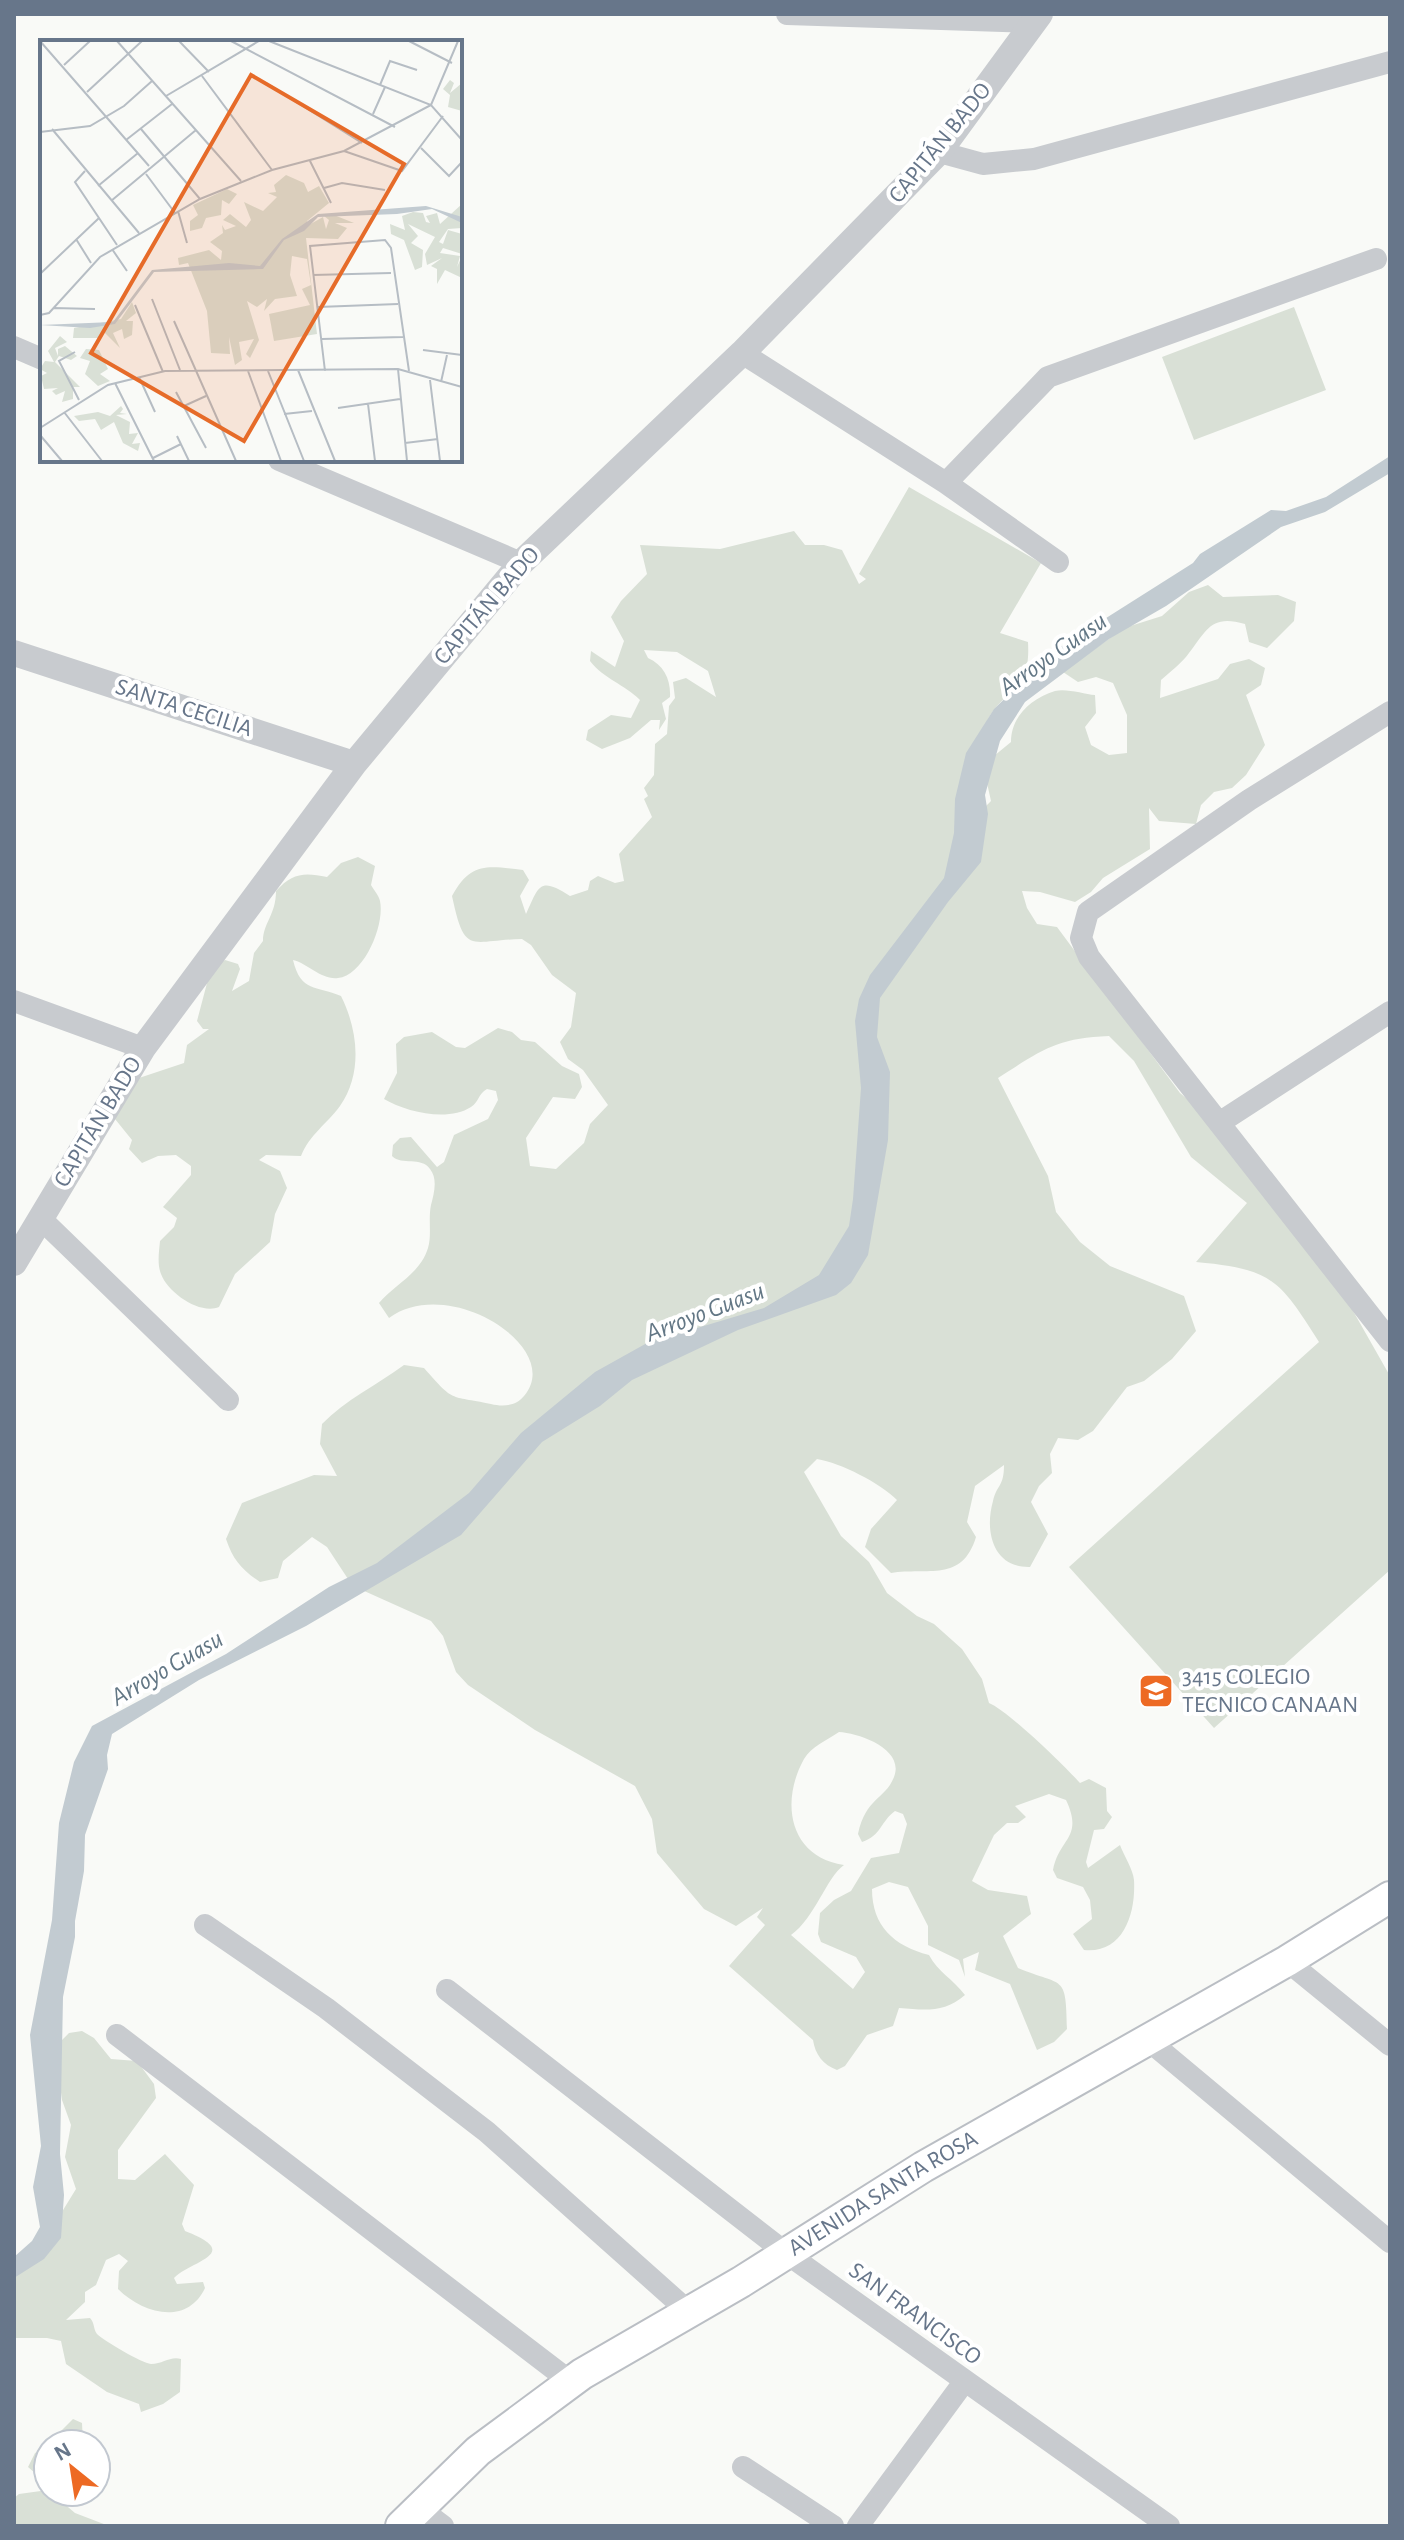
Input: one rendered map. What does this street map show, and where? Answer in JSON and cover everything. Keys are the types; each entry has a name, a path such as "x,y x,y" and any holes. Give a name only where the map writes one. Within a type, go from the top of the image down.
{"main road":[{"name":"AVENIDA SANTA ROSA","path":"421,2520 478,2451 571,2382 923,2167 1287,1961 1390,1897"}],"street":[{"path":"787,14 1037,18"},
{"name":"CAPITÁN BADO","path":"17,1250 40,1218 143,1048 354,764 521,563 742,353 939,152 1037,18"},
{"path":"939,152 983,164 1034,159 1390,62"},
{"path":"946,483 1048,377 1376,259"},
{"path":"14,347 40,358"},
{"path":"742,353 946,483 1058,562"},
{"path":"284,462 521,563"},
{"name":"SANTA CECILIA","path":"14,653 354,764"},
{"path":"1390,712 1249,800 1088,912 1081,938 1089,957 1219,1123 1382,1317 1390,1341"},
{"path":"14,1001 143,1048"},
{"path":"1219,1123 1390,1012"},
{"path":"40,1218 228,1400"},
{"path":"205,1925 326,2008 487,2132 689,2312"},
{"path":"1287,1961 1390,2045"},
{"name":"SAN FRANCISCO","path":"447,1990 786,2253 1166,2525"},
{"path":"117,2035 571,2382"},
{"path":"1148,2040 1390,2242"},
{"path":"858,2526 964,2382"},
{"path":"743,2467 833,2526"}],"shaded area":[{"path":"1294,307 1326,390 1194,440 1162,357"},
{"path":"909,487 1041,563 1000,633 1028,642 1028,659 1026,671 1016,688 994,709 987,721 978,814 991,801 983,765 1011,742 1014,725 1024,710 1046,694 1064,690 1095,695 1096,713 1085,727 1091,745 1109,755 1127,753 1127,715 1113,683 1096,677 1078,682 1063,672 1124,628 1162,616 1189,592 1208,585 1223,597 1278,595 1296,602 1294,621 1267,648 1249,642 1245,624 1234,621 1217,623 1161,680 1160,698 1218,679 1230,664 1249,659 1265,668 1261,685 1246,695 1265,745 1246,775 1232,788 1214,792 1201,805 1196,824 1159,821 1149,808 1150,849 1103,878 1091,892 1075,902 1040,892 1022,891 1027,908 1037,924 1057,927 1180,1093 1209,1118 1336,1281 1390,1376 1390,1570 1214,1728 1069,1567 1319,1342 1294,1304 1271,1281 1242,1269 1196,1262 1247,1203 1191,1157 1134,1061 1109,1036 1075,1039 1050,1047 998,1078 1048,1176 1056,1212 1080,1242 1110,1266 1184,1296 1196,1331 1172,1359 1144,1381 1127,1387 1093,1431 1078,1440 1058,1438 1050,1454 1052,1473 1039,1486 1031,1502 1048,1534 1030,1567 1008,1562 1000,1555 991,1536 991,1513 1003,1478 1004,1465 975,1486 967,1522 976,1537 962,1561 942,1570 891,1573 865,1547 871,1529 897,1500 871,1481 827,1461 817,1459 804,1472 841,1536 869,1562 887,1593 917,1616 934,1624 962,1649 982,1679 989,1703 1021,1727 1080,1783 1089,1779 1106,1788 1107,1811 1112,1817 1104,1829 1094,1830 1086,1862 1088,1868 1120,1845 1133,1876 1133,1906 1117,1939 1097,1950 1084,1950 1073,1934 1092,1919 1090,1900 1083,1887 1057,1878 1053,1870 1071,1830 1071,1813 1066,1800 1049,1794 1015,1806 1026,1817 1018,1823 1007,1823 994,1835 972,1881 988,1890 1027,1896 1031,1914 1003,1936 1018,1968 1053,1981 1063,1990 1067,2029 1054,2042 1037,2050 1010,1984 975,1970 979,1952 963,1959 965,1977 959,1960 928,1945 928,1926 908,1887 889,1882 872,1889 881,1924 905,1946 929,1955 965,1995 942,2008 899,2008 893,2026 867,2035 845,2066 837,2070 820,2058 813,2040 729,1966 765,1925 757,1917 763,1908 736,1926 704,1909 657,1853 652,1819 635,1786 535,1730 468,1685 456,1672 443,1636 431,1621 362,1590 348,1579 327,1547 312,1537 283,1561 278,1578 260,1582 239,1564 226,1539 242,1503 314,1475 337,1476 320,1444 322,1424 351,1400 404,1365 424,1368 453,1396 500,1405 513,1404 521,1399 532,1377 529,1357 515,1339 494,1322 469,1311 441,1305 414,1307 389,1318 379,1303 413,1272 424,1257 429,1243 430,1210 435,1186 434,1177 426,1165 396,1159 392,1156 393,1145 400,1138 411,1137 437,1167 444,1162 454,1135 488,1119 498,1100 496,1091 487,1089 471,1107 451,1114 427,1114 384,1099 397,1073 396,1044 404,1037 432,1032 456,1047 465,1048 498,1028 512,1032 521,1040 535,1042 562,1066 579,1074 582,1087 575,1099 553,1097 526,1138 530,1166 556,1169 584,1143 590,1124 608,1105 583,1070 568,1059 560,1042 571,1027 576,993 552,975 531,945 522,939 480,942 466,937 452,896 466,877 474,871 490,867 523,870 529,880 520,896 526,914 541,887 552,886 570,896 588,890 590,881 598,876 615,883 624,881 619,854 652,817 644,799 648,796 644,788 654,775 655,744 667,734 669,706 675,698 673,682 686,678 716,697 708,671 677,652 644,650 648,658 662,669 669,685 670,697 662,703 666,719 659,730 660,720 651,720 630,738 602,749 586,740 588,730 611,715 631,718 640,700 590,661 591,651 615,667 624,641 611,617 621,601 647,574 640,545 720,549 794,531 805,545 824,545 842,550 859,584 866,579 859,574","holes":["839,1732 878,1744 893,1758 896,1767 890,1785 861,1822 858,1834 862,1842 873,1836 895,1811 903,1814 907,1824 899,1853 871,1858 851,1891 834,1900 820,1913 818,1934 821,1942 856,1957 865,1972 853,1989 791,1935 807,1919 844,1865 826,1860 811,1851 801,1839 794,1825 792,1793 807,1755"]},
{"path":"358,857 375,866 371,885 379,899 381,911 376,935 364,959 347,975 338,978 326,977 293,960 296,971 305,983 341,996 351,1023 356,1051 352,1080 340,1106 301,1156 266,1155 259,1160 280,1171 287,1188 275,1214 270,1242 235,1274 219,1307 211,1309 194,1305 170,1288 161,1274 159,1262 160,1241 174,1227 177,1218 163,1207 191,1175 191,1166 176,1155 158,1156 142,1163 129,1149 132,1140 115,1119 136,1079 184,1063 187,1045 209,1029 203,1029 197,1021 211,968 225,960 238,964 240,969 232,991 249,981 254,953 263,941 276,891 299,875 327,877 341,863"},
{"path":"82,2031 94,2038 111,2059 137,2061 154,2084 156,2098 118,2150 118,2179 135,2180 165,2154 194,2185 182,2224 185,2231 202,2239 211,2246 212,2251 208,2257 174,2278 177,2284 203,2282 205,2288 187,2308 176,2312 152,2310 128,2298 118,2289 119,2271 128,2261 119,2254 106,2260 96,2285 85,2292 85,2302 66,2320 90,2318 101,2337 146,2363 181,2359 180,2392 163,2404 141,2412 139,2404 107,2392 66,2364 61,2341 14,2338 14,2265 60,2215 76,2189 65,2157 71,2125 62,2100 55,2047 69,2033"},
{"path":"73,2419 82,2423 82,2428 64,2428"},
{"path":"32,2492 32,2508 69,2508 109,2526 14,2526 14,2498"}],"water":[{"name":"Arroyo Guasu","path":"1390,456 1390,473 1325,512 1281,527 1166,606 1109,639 1025,702 1000,741 985,795 988,814 981,862 948,902 880,998 877,1037 890,1072 888,1140 868,1255 851,1283 836,1295 738,1330 632,1380 600,1406 542,1442 461,1535 306,1626 199,1680 112,1734 107,1755 108,1769 85,1835 84,1871 63,1997 60,2154 64,2195 61,2238 44,2259 14,2278 14,2257 32,2241 40,2227 33,2187 41,2146 30,2035 52,1920 59,1823 74,1762 92,1726 226,1654 329,1587 377,1563 469,1493 521,1433 595,1372 647,1343 764,1308 819,1275 849,1226 853,1199 861,1088 855,1021 859,999 870,975 944,878 954,833 955,799 966,753 994,709 1054,651 1193,563 1200,554 1271,510 1286,511 1326,497"}],"place":[{"name":"3415 COLEGIO TECNICO CANAAN","path":"1156,1691"}]}
